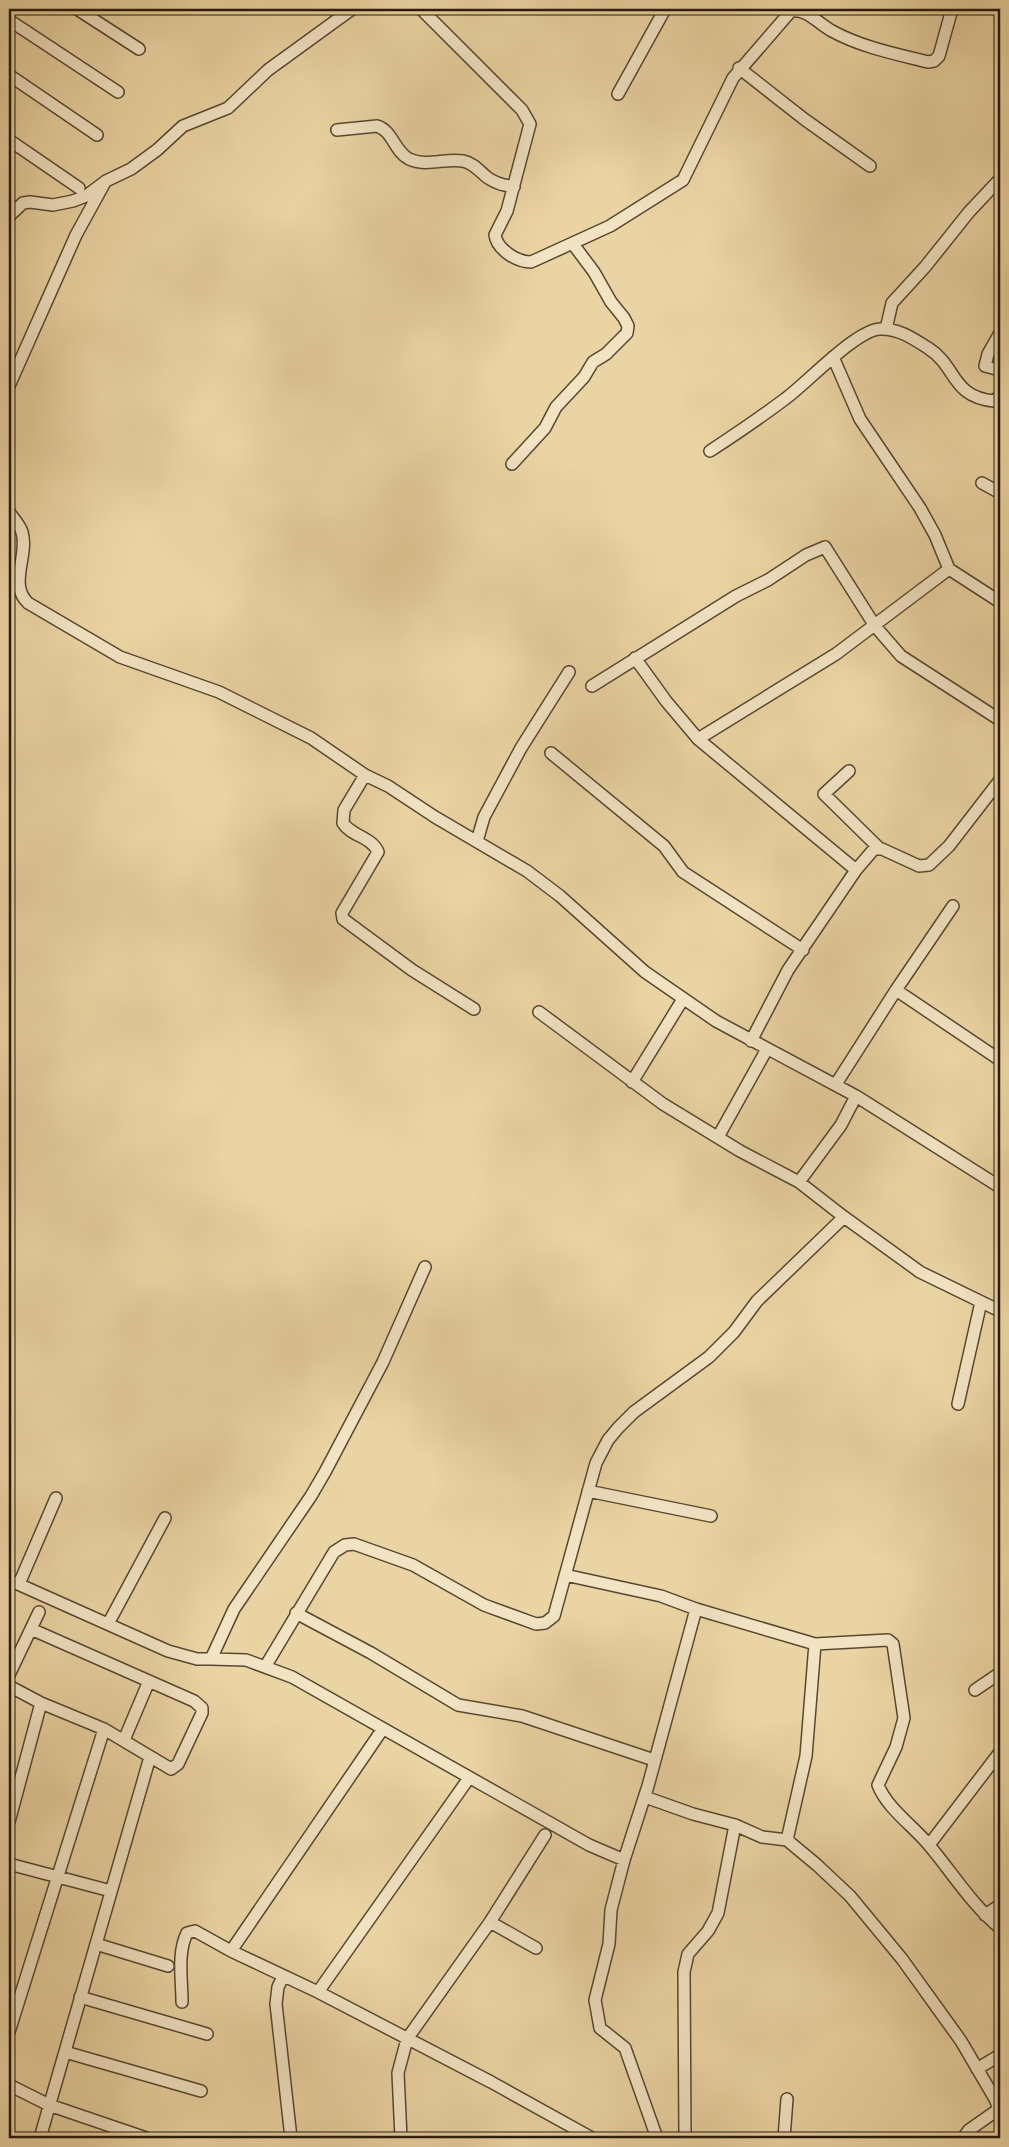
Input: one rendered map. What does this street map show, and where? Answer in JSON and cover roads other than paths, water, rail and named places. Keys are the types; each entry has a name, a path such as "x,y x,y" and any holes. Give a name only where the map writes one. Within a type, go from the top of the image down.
{"street":[{"path":"77,9 140,49"},
{"path":"9,216 24,203 53,205 86,196 106,181 131,169 157,150 183,126 228,108 268,70 352,9"},
{"path":"421,9 433,14 528,118 530,131 507,211 495,235 509,254 523,262 531,262 610,226 683,180 724,92 739,68 786,14 796,9 841,36 928,62 934,61 939,56 952,9"},
{"path":"618,94 665,9"},
{"path":"9,20 118,92"},
{"path":"739,68 804,119 870,166"},
{"path":"9,75 97,135"},
{"path":"337,130 377,126 383,128 401,154 409,159 430,163 464,161 498,184 514,187"},
{"path":"9,140 79,188"},
{"path":"886,329 892,302 925,268 969,212 1000,179"},
{"path":"9,386 76,235 106,181"},
{"path":"512,464 545,428 560,402 584,377 593,362 606,354 627,333 628,326 624,318 611,302 594,272 573,244"},
{"path":"710,451 788,397 833,357 866,334 878,329 886,329 909,336 931,350 960,387 972,396 994,401 1000,396"},
{"path":"1000,333 988,354 985,366 1000,370"},
{"path":"833,357 860,419 924,515 935,534 949,569 1000,602"},
{"path":"982,483 1000,493"},
{"path":"9,512 22,531 24,553 18,581 21,596 28,603 120,658 219,692 310,738 365,775 388,786 527,871 560,896 645,972 683,999 750,1041 836,1084 1000,1187"},
{"path":"592,686 736,596 768,580 806,555 825,547 875,626 901,656 1000,720"},
{"path":"698,739 779,690 875,626 949,569"},
{"path":"635,658 666,702 698,739 856,870"},
{"path":"477,842 484,817 521,748 569,672"},
{"path":"551,753 664,846 683,872 803,950"},
{"path":"849,770 824,794 878,847 919,866 929,865 950,846 1000,780"},
{"path":"365,775 344,810 343,823 373,844 378,852 342,913 343,919 412,970 474,1009"},
{"path":"750,1041 788,970 856,870 878,847"},
{"path":"836,1084 952,906"},
{"path":"896,990 1000,1060"},
{"path":"632,1082 683,999"},
{"path":"539,1012 632,1082 718,1137 799,1182 920,1272 1000,1311"},
{"path":"718,1137 767,1049"},
{"path":"799,1182 842,1126 856,1096"},
{"path":"265,1667 334,1552 345,1545 354,1544 413,1565 484,1605 536,1624 545,1623 554,1616 596,1463 608,1440 634,1412 709,1357 734,1332 764,1294 844,1217"},
{"path":"211,1659 234,1609 311,1496 325,1472 383,1362 425,1267"},
{"path":"958,1404 981,1302"},
{"path":"588,1491 711,1516"},
{"path":"56,1498 14,1582 183,1656 197,1660 246,1660 292,1677 382,1730 518,1803 589,1845 624,1860"},
{"path":"108,1624 165,1518"},
{"path":"565,1575 660,1596 696,1609 815,1644 888,1640 893,1644 904,1718 896,1747 878,1785 890,1803 929,1845 985,1915 1000,1928"},
{"path":"657,2138 625,2048 602,2030 596,2014 595,2000 609,1944 611,1910 624,1860 645,1797 696,1609"},
{"path":"9,1675 40,1612"},
{"path":"296,1613 371,1652 458,1704 522,1716 654,1760"},
{"path":"9,1686 41,1703 104,1729 166,1768 174,1768 202,1713 202,1708 194,1701 32,1629"},
{"path":"787,1840 806,1756 815,1644"},
{"path":"975,1690 1000,1673"},
{"path":"124,1740 149,1681"},
{"path":"9,1822 41,1703"},
{"path":"9,2032 104,1729"},
{"path":"231,1951 382,1730"},
{"path":"929,1845 1000,1752"},
{"path":"40,2138 150,1757"},
{"path":"318,1992 469,1778"},
{"path":"645,1797 693,1814 735,1825 762,1836 787,1840 850,1896 890,1944 961,2041 1000,2108 969,2130 963,2138"},
{"path":"685,2138 684,1972 688,1954 708,1931 718,1913 735,1825"},
{"path":"401,2138 398,2073 407,2039 490,1922 545,1835"},
{"path":"9,1864 111,1891"},
{"path":"985,1915 1000,1905"},
{"path":"490,1922 536,1948"},
{"path":"182,2002 181,1963 184,1940 187,1933 191,1931 198,1932 231,1951 318,1992 491,2082 592,2138"},
{"path":"96,1944 168,1966"},
{"path":"283,1977 278,1987 276,2004 291,2138"},
{"path":"80,1998 207,2034"},
{"path":"65,2052 201,2091"},
{"path":"977,2069 1000,2055"},
{"path":"9,2085 49,2105 146,2138"},
{"path":"784,2138 787,2099"}]}
